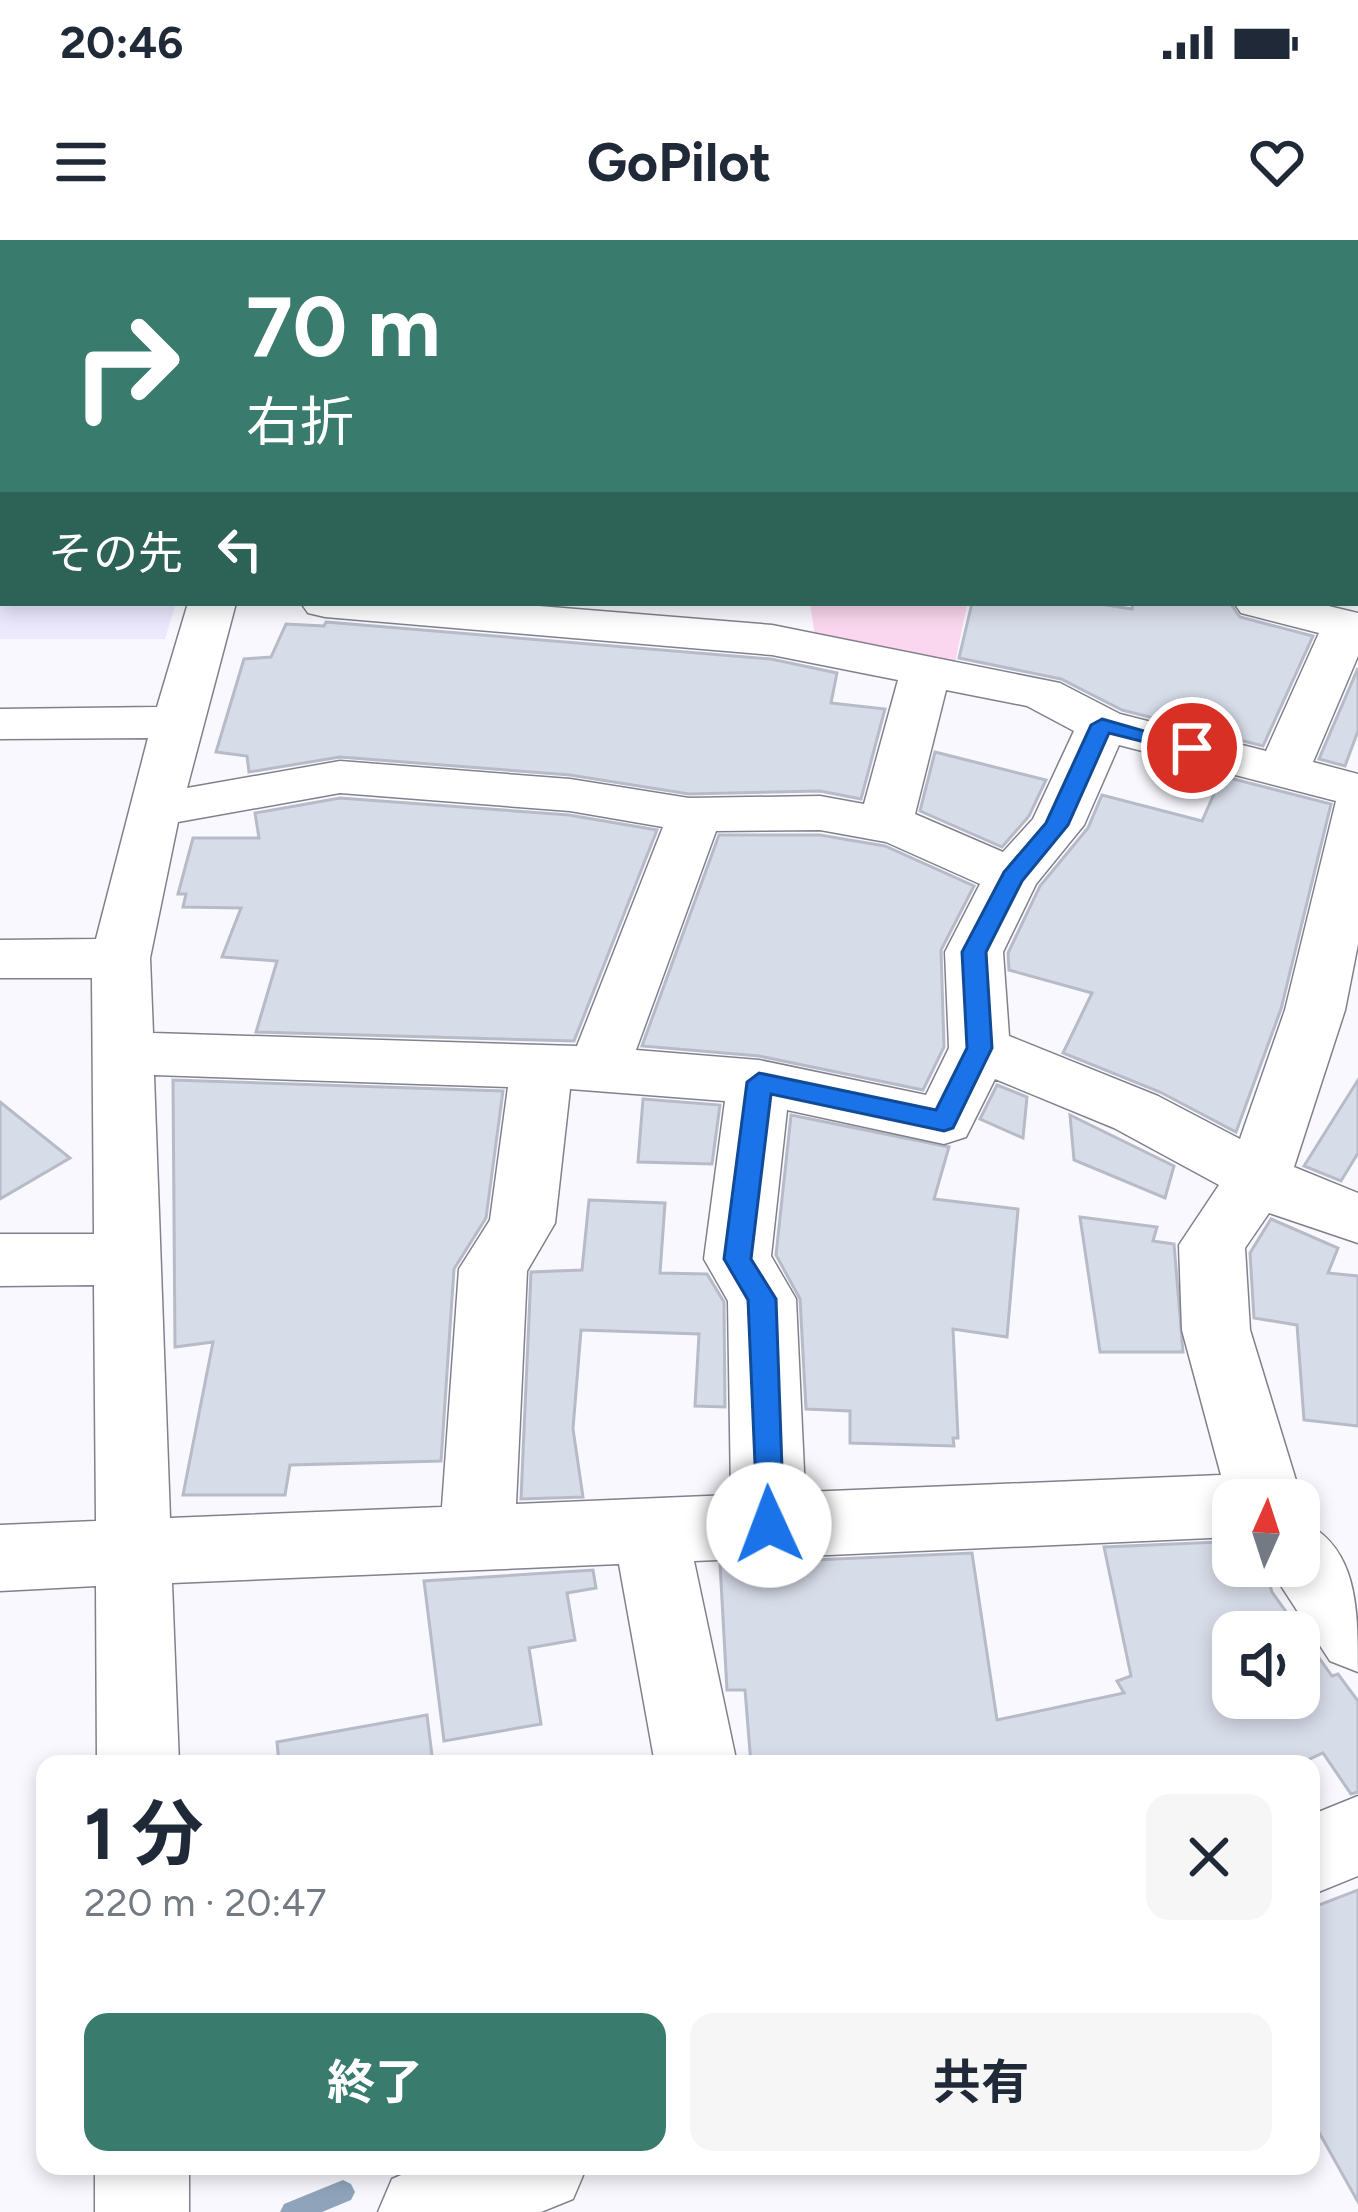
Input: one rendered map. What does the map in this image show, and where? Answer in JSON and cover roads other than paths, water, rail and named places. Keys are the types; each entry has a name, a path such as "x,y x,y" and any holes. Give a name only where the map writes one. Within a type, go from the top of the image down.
{"street":[{"path":"138,1755 121,958 154,811 211,606"},
{"path":"398,606 804,625 926,670 1042,694 1102,725 1358,790"},
{"path":"1270,606 1352,627 1283,771"},
{"path":"885,825 926,670"},
{"path":"0,724 178,722"},
{"path":"122,1053 570,1066 759,1082 944,1121 979,1048 974,952 1012,878 1057,825 1102,725"},
{"path":"154,811 340,778 570,795 695,815 820,813 885,825 1012,878"},
{"path":"1259,1479 1216,1330 1212,1245 1258,1179 1316,1010 1328,928 1358,808"},
{"path":"477,1535 494,1269 522,1223 570,1066 695,815"},
{"path":"0,959 121,958"},
{"path":"979,1048 1136,1112 1310,1205 1358,1218"},
{"path":"759,1082 737,1259 762,1299 769,1525"},
{"path":"0,1260 127,1258"},
{"path":"0,1558 1212,1506"},
{"path":"650,1529 694,1755"},
{"path":"1320,1582 1358,1637"},
{"path":"1320,1852 1358,1837"},
{"path":"142,2175 142,2212"},
{"path":"425,2212 518,2175"}],"waterway":[{"path":"292,2212 343,2192"}]}
